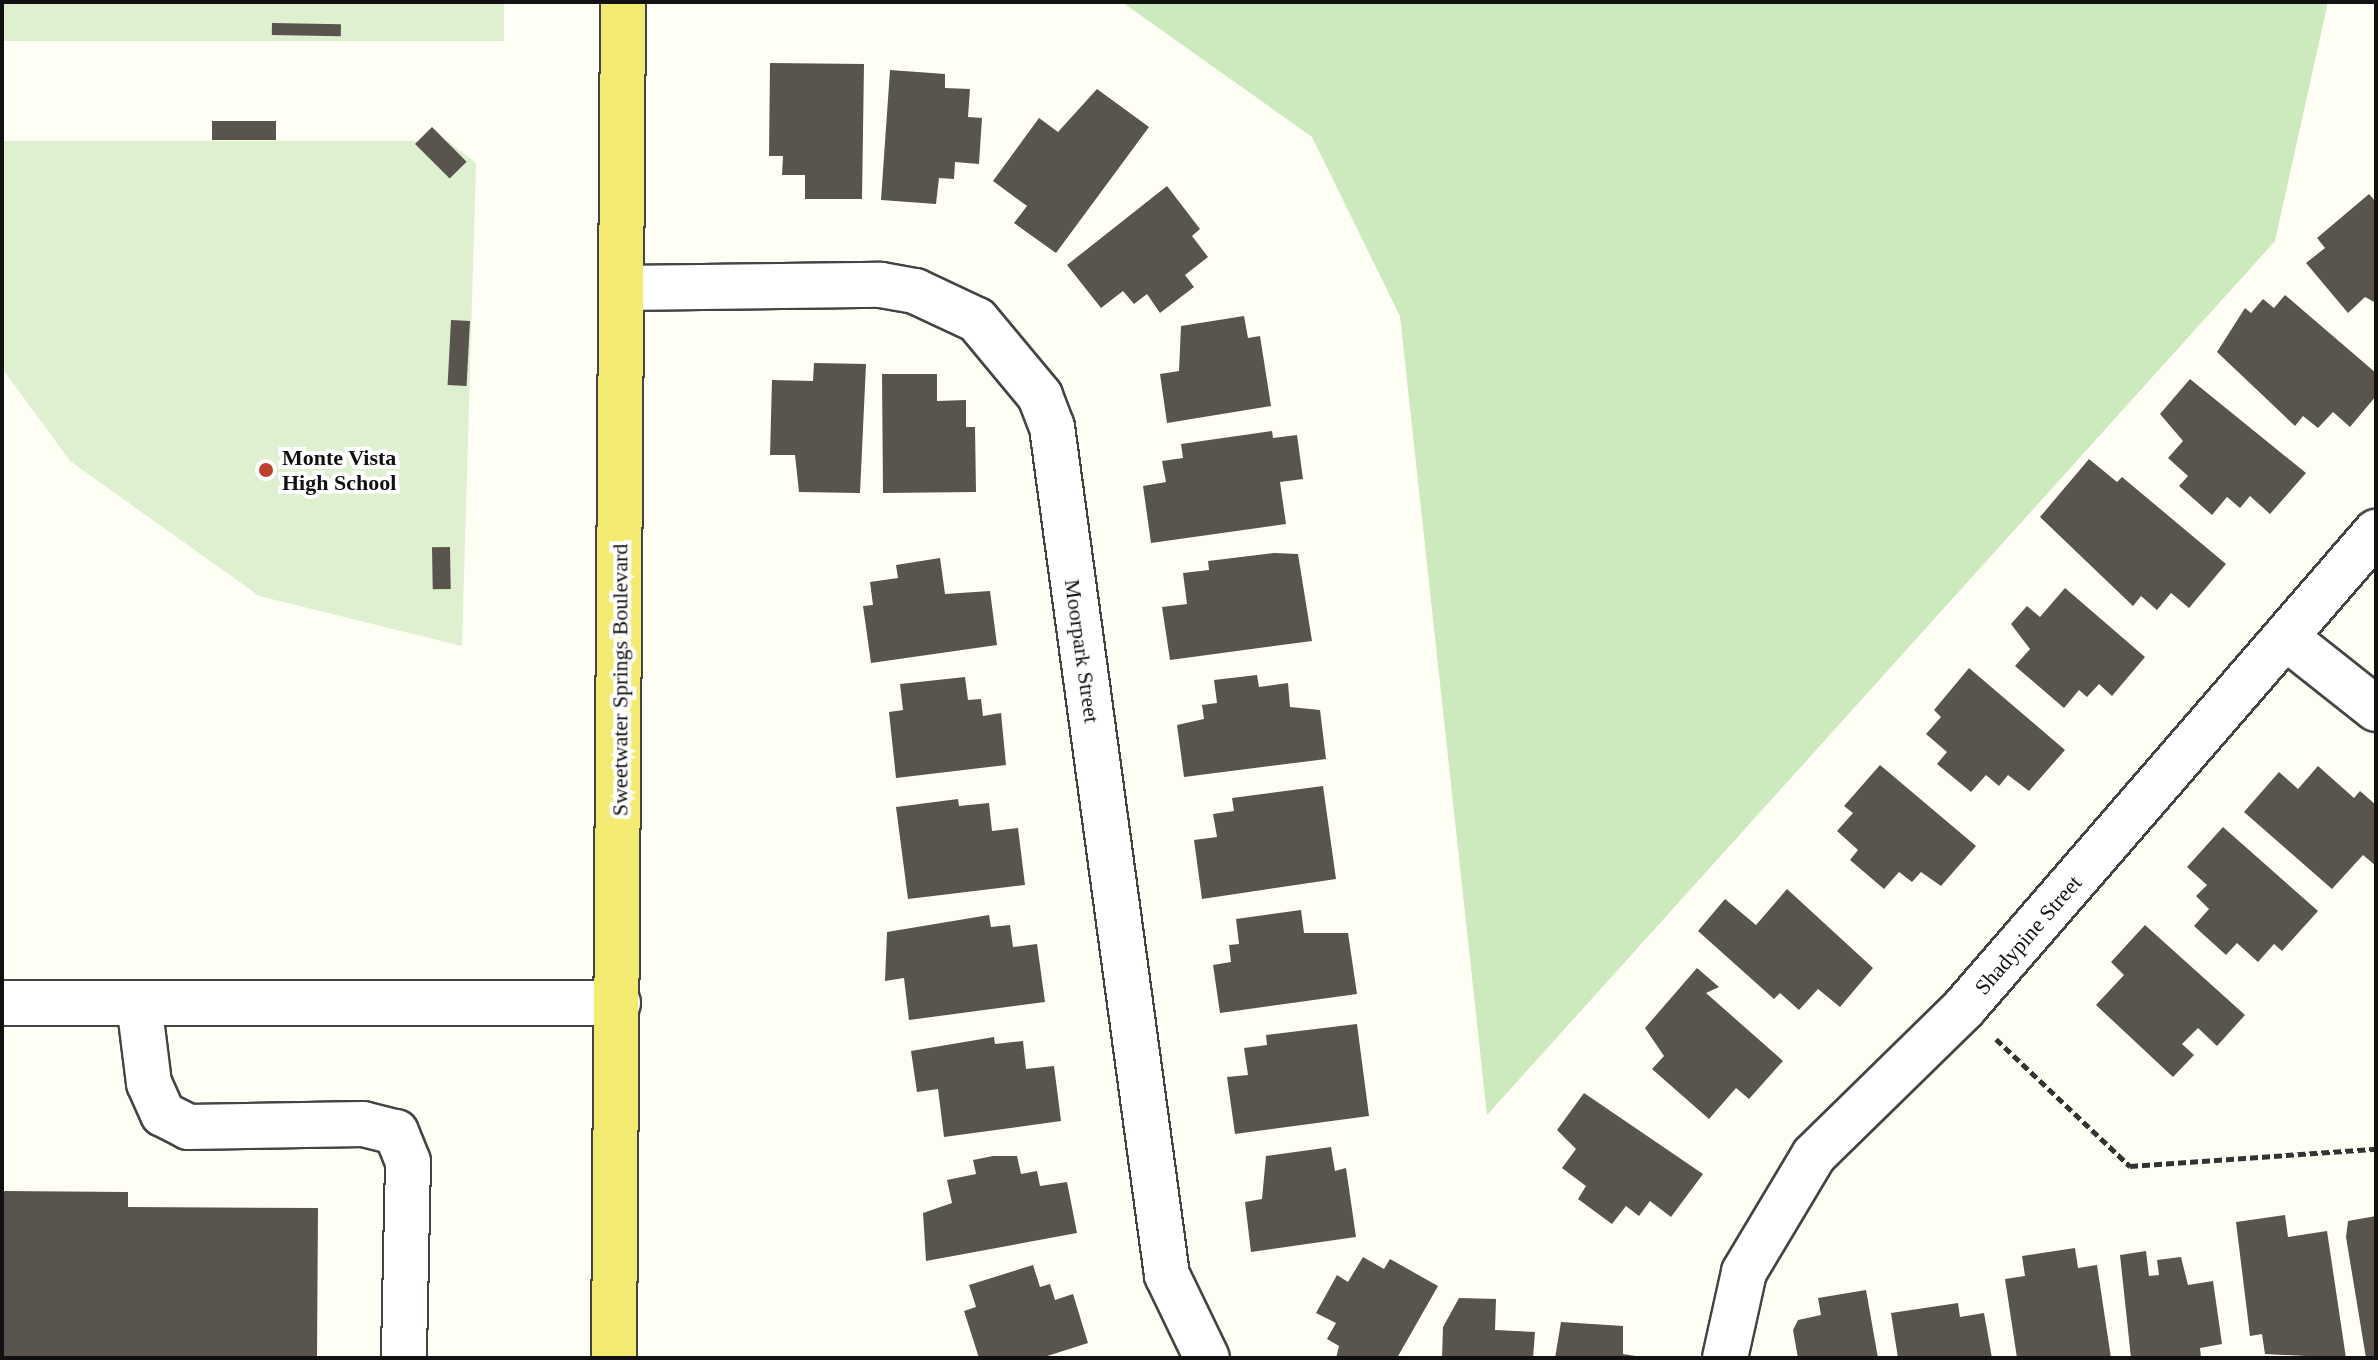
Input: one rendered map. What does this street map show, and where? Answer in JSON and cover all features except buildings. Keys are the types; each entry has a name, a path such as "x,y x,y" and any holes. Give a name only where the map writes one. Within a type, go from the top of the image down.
{"main road":[{"name":"Sweetwater Springs Boulevard","path":"614,1358 623,2"}],"street":[{"name":"Moorpark Street","path":"622,288 881,285 915,291 977,320 1040,396 1052,427 1167,1275 1207,1358"},
{"name":"Shadypine Street","path":"1725,1358 1744,1272 1814,1155 1964,1008 2289,640 2376,532"},
{"path":"2289,640 2376,709"},
{"path":"2,1003 618,1003"},
{"path":"139,1003 149,1083 163,1114 188,1127 363,1124 396,1132 408,1162 404,1358"}],"path":[{"path":"1964,1008 2130,1166 2376,1149"}],"green space":[{"path":"2,2 504,2 504,41 2,41"},
{"path":"1122,2 2328,2 2275,241 1487,1115 1400,316 1312,137"},
{"path":"2,141 448,141 476,163 462,646 259,596 70,461 2,368"}],"place":[{"name":"Monte Vista High School","path":"266,470"}]}
